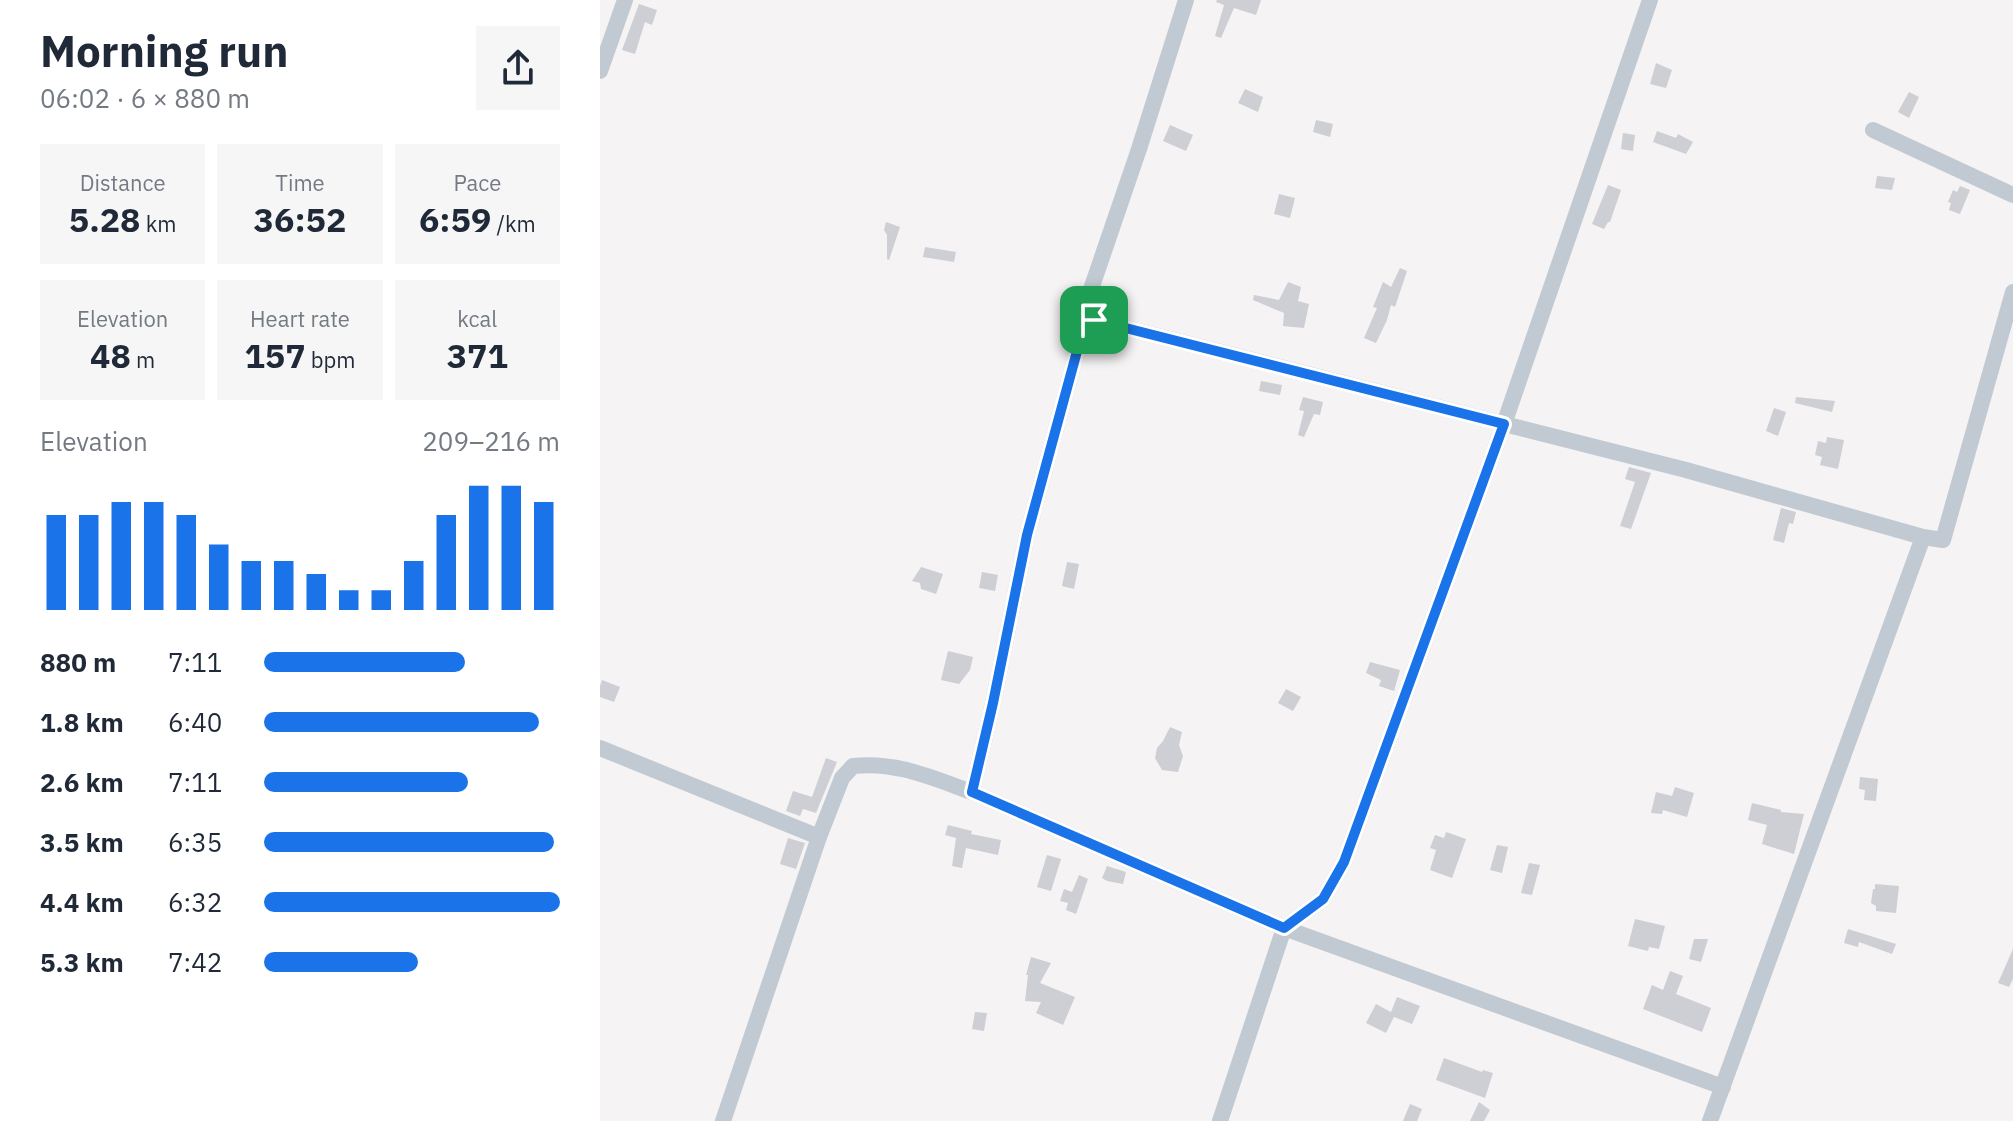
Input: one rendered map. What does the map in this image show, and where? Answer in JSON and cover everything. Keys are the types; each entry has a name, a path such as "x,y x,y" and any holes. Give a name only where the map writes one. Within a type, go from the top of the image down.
{"street":[{"path":"601,61 625,0"},
{"path":"972,792 1027,535 1088,311 1087,301 1186,0"},
{"path":"1220,1121 1284,928 1323,899 1344,862 1504,424 1650,0"},
{"path":"1873,130 2013,195"},
{"path":"1088,311 1094,320 1686,470 1943,540 2013,292"},
{"path":"1710,1121 1923,537"},
{"path":"600,748 819,837"},
{"path":"723,1121 842,778 853,766 874,764 913,771 972,792 1284,928 1723,1087"}],"building":[{"path":"1217,0 1261,0 1256,15 1234,8 1221,38 1215,36 1224,5"},
{"path":"639,4 657,10 652,25 645,22 635,54 622,50"},
{"path":"1656,63 1672,70 1666,88 1650,84"},
{"path":"1245,89 1263,97 1258,112 1238,103"},
{"path":"1909,92 1919,97 1909,118 1898,112"},
{"path":"1316,120 1333,124 1330,137 1313,132"},
{"path":"1170,125 1193,135 1186,151 1163,141"},
{"path":"1657,131 1676,138 1678,134 1693,142 1686,154 1653,142"},
{"path":"1623,133 1635,135 1633,151 1621,149"},
{"path":"1877,176 1895,178 1892,190 1875,188"},
{"path":"1608,185 1621,190 1610,222 1604,229 1592,224"},
{"path":"1960,186 1970,190 1960,214 1949,210 1951,203 1948,202 1953,190 1957,192"},
{"path":"1279,194 1295,198 1290,218 1274,214"},
{"path":"886,222 900,227 889,260 884,230"},
{"path":"925,247 956,252 954,262 923,257"},
{"path":"1400,268 1407,271 1395,307 1391,305 1376,343 1364,338 1377,308 1373,307 1383,282 1391,287"},
{"path":"1288,282 1301,287 1298,301 1309,304 1304,328 1283,326 1284,313 1253,300 1254,295 1279,300"},
{"path":"1261,381 1282,385 1280,395 1259,391"},
{"path":"1303,397 1323,402 1320,415 1314,414 1304,437 1298,435 1304,411 1299,410"},
{"path":"1796,397 1835,401 1832,412 1795,403"},
{"path":"1774,408 1786,412 1778,436 1766,431"},
{"path":"1827,437 1844,440 1838,469 1820,465 1822,457 1815,455 1818,441 1826,443"},
{"path":"1629,467 1651,473 1631,529 1620,526 1635,482 1625,479"},
{"path":"1781,508 1796,512 1793,524 1789,523 1784,543 1773,540"},
{"path":"1067,562 1079,564 1074,589 1062,586"},
{"path":"921,567 943,574 936,594 921,589 920,583 912,581"},
{"path":"982,572 998,575 995,591 979,588"},
{"path":"948,651 973,657 970,670 959,684 941,680"},
{"path":"1370,662 1400,670 1394,691 1379,686 1381,680 1366,673"},
{"path":"602,680 620,687 614,702 600,697"},
{"path":"1286,689 1301,697 1293,711 1278,703"},
{"path":"1170,727 1182,732 1179,745 1183,756 1178,772 1162,770 1155,758 1157,748"},
{"path":"826,758 837,762 816,813 803,809 800,816 786,811 793,791 812,797"},
{"path":"1860,777 1878,779 1876,801 1864,800 1865,790 1859,789"},
{"path":"1675,787 1694,793 1687,817 1663,810 1662,814 1651,813 1656,792 1672,796"},
{"path":"1752,803 1781,812 1804,814 1794,854 1762,844 1767,825 1748,820"},
{"path":"948,825 1001,840 998,855 966,848 962,868 952,866 956,838 945,835"},
{"path":"1446,832 1466,839 1452,878 1430,870 1436,850 1430,848 1435,835 1444,838"},
{"path":"788,838 805,843 796,869 780,864"},
{"path":"1497,845 1508,847 1502,873 1490,870"},
{"path":"1047,855 1061,859 1051,891 1037,887"},
{"path":"1529,863 1540,865 1532,895 1521,893"},
{"path":"1107,866 1126,872 1123,884 1102,878"},
{"path":"1079,875 1088,879 1076,914 1066,910 1068,903 1060,901 1064,889 1072,892"},
{"path":"1875,884 1899,886 1896,913 1876,911 1876,906 1871,903"},
{"path":"1635,919 1665,926 1659,949 1649,947 1648,951 1628,946"},
{"path":"1848,929 1896,944 1892,954 1859,942 1858,947 1844,943"},
{"path":"1694,939 1708,939 1701,962 1689,959"},
{"path":"2013,949 2013,979 2009,987 1998,983"},
{"path":"1031,957 1051,963 1040,983 1075,997 1063,1025 1036,1013 1041,1002 1025,1001 1026,975"},
{"path":"1670,971 1683,976 1676,994 1711,1008 1702,1032 1643,1009 1652,985 1663,990"},
{"path":"1397,997 1420,1006 1412,1024 1394,1017 1386,1033 1366,1023 1376,1004 1391,1012"},
{"path":"975,1012 987,1013 984,1031 972,1029"},
{"path":"1444,1058 1493,1073 1485,1098 1436,1080"},
{"path":"1479,1102 1490,1110 1484,1121 1470,1121"},
{"path":"1410,1104 1422,1109 1417,1121 1403,1121"}],"route":[{"path":"1088,311 1094,320 1504,424 1344,862 1323,899 1284,928 972,792 1027,535 1088,311"}]}
